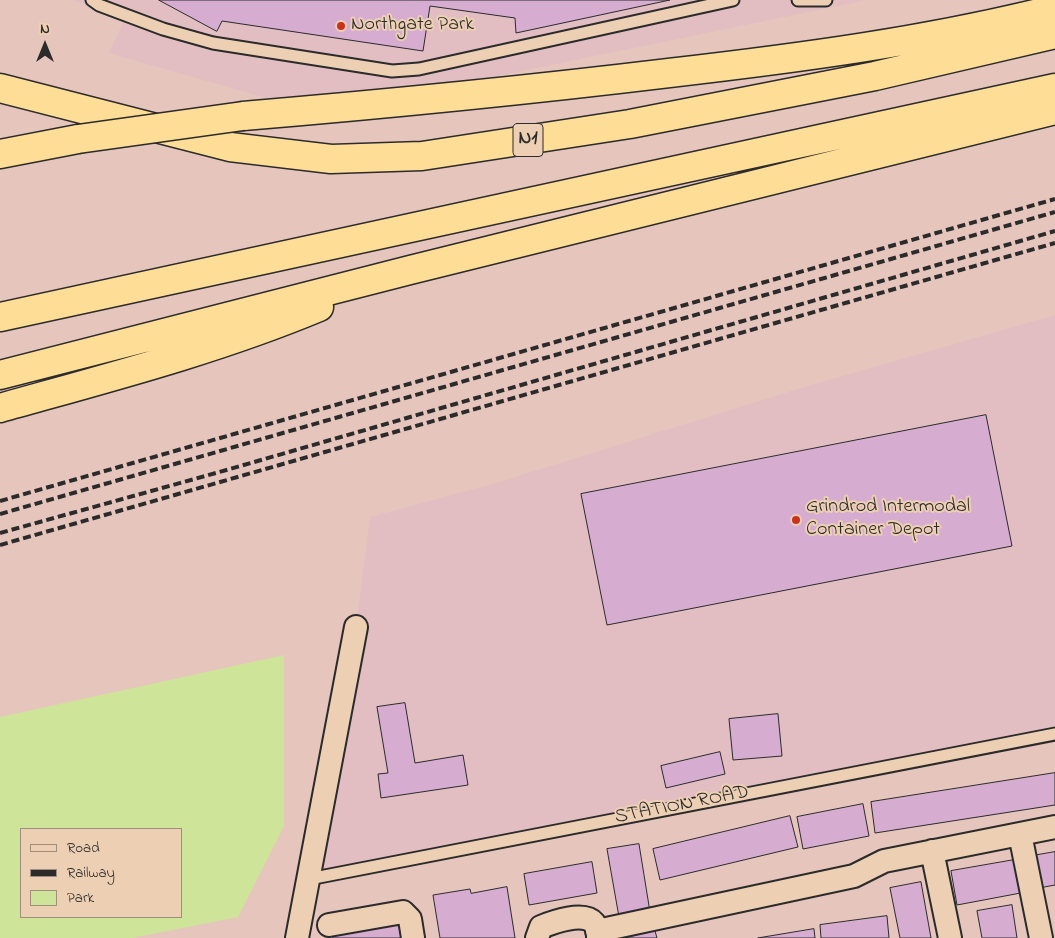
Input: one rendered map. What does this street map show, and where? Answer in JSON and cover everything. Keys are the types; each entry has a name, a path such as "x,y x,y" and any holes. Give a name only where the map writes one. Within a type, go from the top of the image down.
{"highway":[{"path":"0,154 78,139 243,116 448,99 832,54 1001,22 1055,9"},
{"name":"N1","path":"0,88 230,146 331,159 422,156 630,124 875,76 1055,34"},
{"path":"0,316 1055,88"},
{"path":"0,374 1055,110"},
{"path":"0,408 127,372 284,322 410,270"}],"street":[{"path":"296,938 309,879 356,628"},
{"path":"537,938 541,927 548,924 587,918 594,922 598,935 854,876 884,861 1055,827"},
{"path":"1020,834 1041,938"},
{"path":"932,852 950,938"},
{"path":"329,925 403,912 410,919 413,938"}],"lane":[{"path":"92,0 99,5 163,29 213,43 392,71 419,68 733,0"},
{"path":"798,0 826,0"},
{"name":"STATION ROAD","path":"309,879 1055,734"}],"shaded area":[{"path":"74,0 867,0 439,88 277,101 109,53 123,23"},
{"path":"1055,315 1055,734 309,879 356,627 370,517 496,483 801,388"}],"green space":[{"path":"284,655 284,826 238,917 132,938 0,938 0,717"}],"building":[{"name":"Northgate Park","path":"159,0 670,0 516,33 515,18 430,6 423,51 222,21 217,31"},
{"name":"Grindrod Intermodal Container Depot","path":"986,415 1012,546 607,625 581,494"},
{"path":"405,703 415,763 463,755 468,785 381,798 378,774 388,773 377,707"},
{"path":"778,714 782,756 733,760 729,719"},
{"path":"720,752 725,774 666,788 661,766"},
{"path":"1055,773 1055,805 875,833 871,802"},
{"path":"863,804 869,836 803,849 797,817"},
{"path":"790,816 798,847 660,880 653,849"},
{"path":"639,844 650,912 619,917 607,849"},
{"path":"1055,852 1055,885 1039,888 1032,856"},
{"path":"1020,859 1026,892 957,905 951,871"},
{"path":"592,862 597,893 529,905 524,874"},
{"path":"921,882 931,938 900,938 890,888"},
{"path":"507,887 515,938 440,938 433,895 470,889 471,893"},
{"path":"1012,905 1017,938 982,938 977,911"},
{"path":"396,916 402,938 333,938 331,932"},
{"path":"887,916 889,938 821,938 820,925"},
{"path":"814,929 815,938 758,938"},
{"path":"655,931 657,938 624,938"}],"railway":[{"path":"0,501 1055,199"},
{"path":"0,514 1055,212"},
{"path":"0,533 216,473 1055,231"},
{"path":"0,545 1055,243"}],"place":[{"name":"Northgate Park","path":"341,26"},
{"name":"Grindrod Intermodal Container Depot","path":"796,520"}]}
